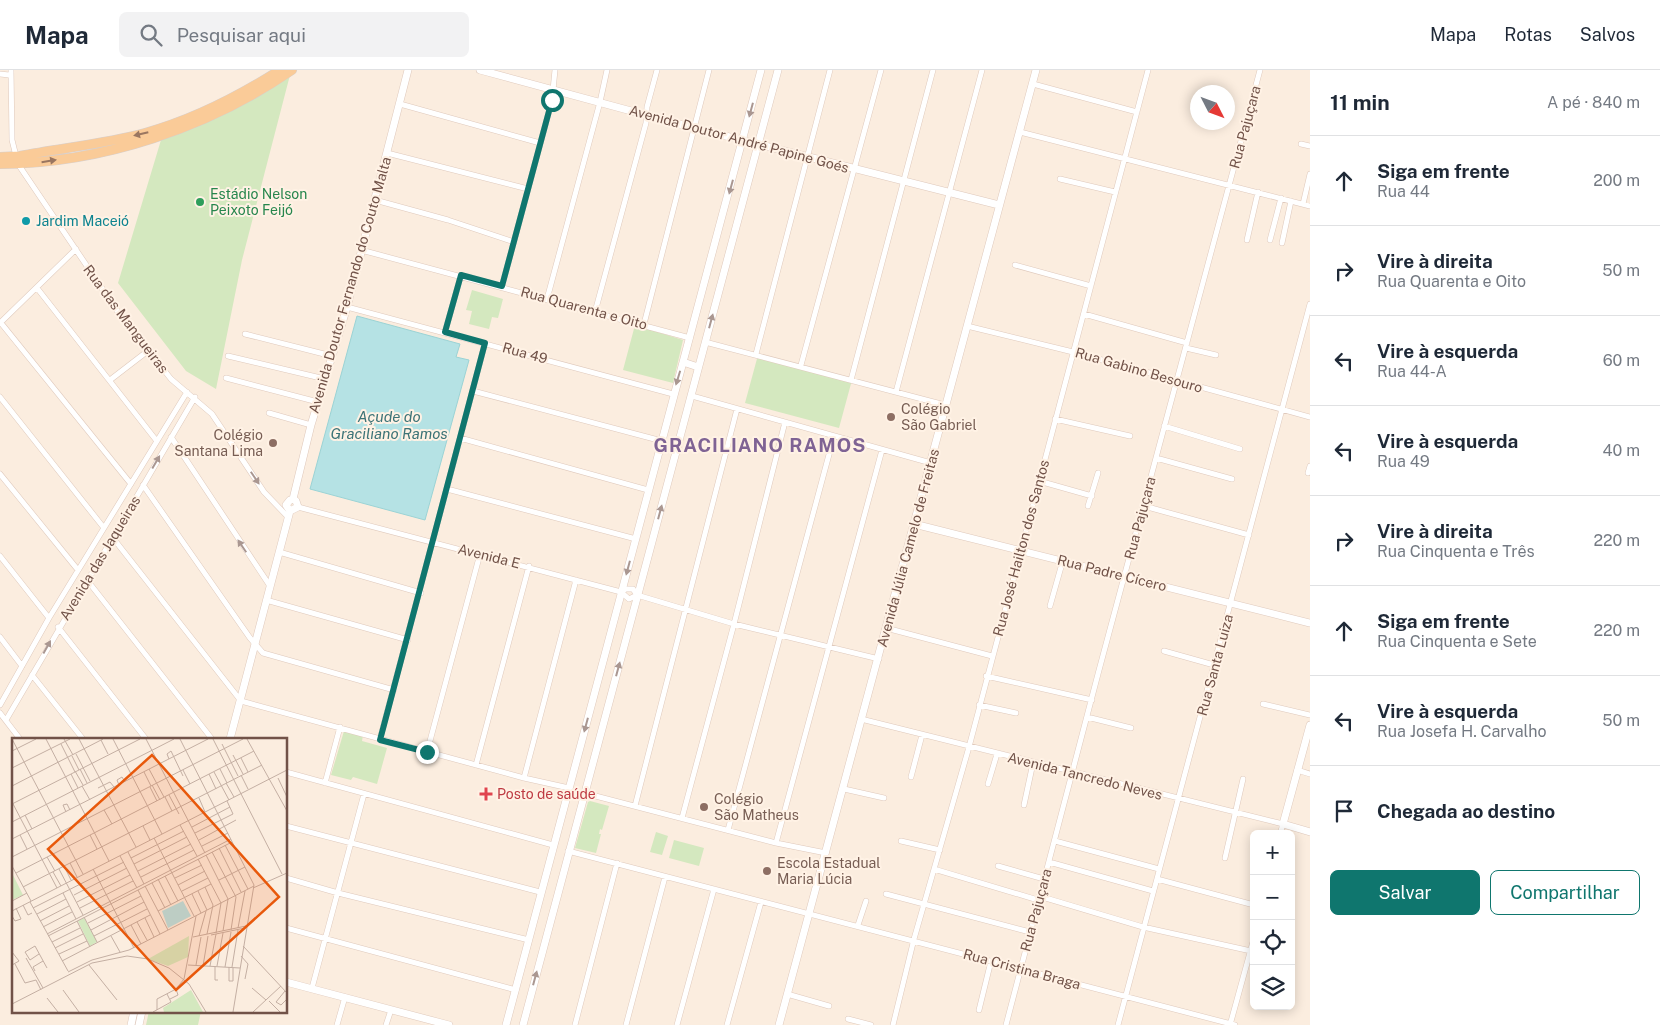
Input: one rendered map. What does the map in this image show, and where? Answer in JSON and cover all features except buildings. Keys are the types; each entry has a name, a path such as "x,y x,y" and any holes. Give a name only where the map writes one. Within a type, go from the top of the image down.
{"main road":[{"path":"0,164 145,133 195,115 258,84 280,70"},
{"path":"0,157 16,160 46,161 148,142 209,116 259,91 292,70"}],"street":[{"name":"Avenida Doutor Fernando do Couto Malta","path":"230,738 289,514 286,505 293,499 311,425 347,307 408,70"},
{"name":"Avenida Doutor André Papine Goés","path":"480,70 694,128 999,205"},
{"path":"502,286 540,142 556,70"},
{"path":"547,299 600,102 606,70"},
{"path":"595,312 646,123 657,70"},
{"path":"644,324 709,70"},
{"path":"506,1025 761,70"},
{"path":"523,1025 778,70"},
{"path":"756,354 830,70"},
{"path":"801,365 881,70"},
{"path":"852,380 933,70"},
{"path":"896,392 982,70"},
{"name":"Avenida Júlia Camelo de Freitas","path":"779,1025 1036,70"},
{"name":"Rua José Hailton dos Santos","path":"893,1025 914,939 969,747 986,676 1148,70"},
{"name":"Rua Pajuçara","path":"1006,1025 1260,70"},
{"path":"0,74 10,73 12,140 16,160"},
{"path":"1033,84 1137,112"},
{"path":"400,104 540,142"},
{"path":"1020,132 1310,206"},
{"path":"1301,144 1310,146"},
{"path":"387,153 528,189"},
{"name":"Rua das Mangueiras","path":"16,160 50,217 76,249 118,312 171,379 195,397 212,414 264,492 289,514"},
{"path":"1303,204 1310,174"},
{"path":"1060,179 1115,192"},
{"path":"1247,240 1258,192"},
{"path":"1270,240 1281,198"},
{"path":"374,200 448,220 514,242"},
{"path":"1282,243 1291,201"},
{"path":"76,249 0,323 131,484"},
{"name":"Rua Quarenta e Oito","path":"361,250 461,275 690,338"},
{"path":"1015,265 1091,286"},
{"path":"445,332 461,275"},
{"path":"37,288 156,440"},
{"name":"Rua Santa Luiza","path":"1118,1025 1143,927 1180,800 1310,304"},
{"name":"Rua 49","path":"347,307 673,394"},
{"path":"1084,314 1216,355"},
{"name":"Rua Gabino Besouro","path":"967,326 1073,352 1310,417"},
{"path":"245,334 332,356"},
{"path":"705,342 801,365 945,404"},
{"path":"380,740 421,593 432,541 485,343"},
{"path":"110,380 149,350"},
{"path":"228,356 325,379"},
{"path":"683,362 698,368"},
{"path":"226,378 318,402"},
{"path":"472,391 662,441"},
{"name":"Avenida das Jaqueiras","path":"0,705 49,618 186,392"},
{"path":"692,396 930,463"},
{"path":"0,397 104,528"},
{"name":"Avenida das Jaqueiras","path":"6,720 58,627 113,538 195,397"},
{"path":"635,806 738,409"},
{"path":"269,414 311,425"},
{"path":"1055,419 1130,436"},
{"path":"682,818 785,422"},
{"path":"1164,426 1240,449"},
{"path":"728,830 834,436"},
{"path":"171,437 270,586"},
{"path":"460,438 648,490"},
{"path":"776,843 882,450"},
{"path":"1156,458 1232,479"},
{"path":"1308,472 1310,466"},
{"path":"1088,506 1098,473"},
{"path":"0,474 78,570"},
{"path":"1039,482 1092,496"},
{"path":"143,485 256,645 264,653 394,690"},
{"path":"446,489 636,539"},
{"path":"289,514 298,507 293,499"},
{"path":"1144,506 1249,534"},
{"name":"Avenida E","path":"298,507 529,566 621,592 628,599 637,595 734,624 879,659"},
{"name":"Rua Padre Cícero","path":"914,524 1310,623"},
{"path":"113,538 241,701 380,740 569,788"},
{"path":"279,552 421,593"},
{"path":"427,752 480,554"},
{"path":"0,556 49,618"},
{"path":"1050,606 1063,560"},
{"path":"476,765 529,566"},
{"path":"86,580 211,738"},
{"path":"524,778 576,580"},
{"name":"Avenida E","path":"621,592 626,588 633,589 637,595"},
{"path":"66,590 78,594"},
{"path":"266,600 408,640"},
{"path":"58,627 145,738"},
{"path":"886,628 992,656"},
{"path":"0,637 22,666"},
{"path":"1164,651 1214,665"},
{"path":"32,675 82,738"},
{"path":"986,676 1092,700"},
{"path":"980,704 1016,713"},
{"path":"1263,704 1310,715"},
{"path":"0,713 19,738"},
{"path":"1087,717 1130,728"},
{"name":"Avenida Tancredo Neves","path":"861,719 1310,832"},
{"path":"1281,830 1310,725"},
{"path":"325,783 340,728"},
{"path":"912,777 922,735"},
{"path":"988,784 997,754"},
{"path":"1024,805 1033,763"},
{"path":"1297,770 1310,774"},
{"path":"288,773 553,845"},
{"path":"1225,858 1243,779"},
{"path":"844,789 884,798"},
{"path":"312,988 364,794"},
{"path":"584,794 776,843 826,853"},
{"path":"562,817 576,821"},
{"path":"288,827 540,892"},
{"path":"901,841 940,850"},
{"path":"1055,841 1160,869"},
{"name":"Rua Cristina Braga","path":"568,851 761,902 914,939 1124,998 1232,1025"},
{"path":"1049,862 1154,891"},
{"path":"575,1025 617,863"},
{"path":"998,866 1044,879"},
{"path":"934,869 1143,927 1250,951"},
{"path":"626,1025 665,877"},
{"path":"288,879 338,893 529,940"},
{"path":"1157,879 1250,904"},
{"path":"677,1025 714,889"},
{"path":"886,894 1030,932"},
{"path":"858,925 866,901"},
{"path":"727,1025 761,902"},
{"path":"288,929 516,990"},
{"path":"1232,1025 1250,955"},
{"path":"979,1010 991,961"},
{"path":"288,982 433,1023 449,1025"},
{"path":"787,994 829,1006"},
{"path":"337,1025 345,997"},
{"path":"386,1025 391,1010"},
{"path":"131,1025 134,1012"},
{"path":"139,1025 142,1012"},
{"path":"848,1019 871,1025"}],"green space":[{"path":"290,75 242,260 216,389 186,371 118,283 161,140 244,104"},
{"path":"472,290 503,299 498,318 492,317 489,329 469,324 472,311 466,310"},
{"path":"635,325 683,340 673,383 623,370"},
{"path":"758,355 852,380 839,428 745,403"},
{"path":"344,731 363,735 362,741 387,748 377,784 353,777 351,780 331,775"},
{"path":"588,802 609,806 602,830 600,829 599,834 601,834 596,853 575,848"},
{"path":"656,832 668,836 662,855 650,852"},
{"path":"674,840 704,848 699,866 669,858"},
{"path":"149,1012 201,1012 198,1025 146,1025"}],"water":[{"name":"Açude do Graciliano Ramos","path":"357,316 460,344 456,357 469,360 425,520 310,489"}],"place":[{"name":"Estádio Nelson Peixoto Feijó","path":"200,202"},
{"name":"Jardim Maceió","path":"26,221"},
{"name":"Colégio São Gabriel","path":"891,417"},
{"name":"Colégio Santana Lima","path":"273,443"},
{"name":"Posto de saúde","path":"486,794"},
{"name":"Colégio São Matheus","path":"704,807"},
{"name":"Escola Estadual Maria Lúcia","path":"767,871"}],"district":[{"name":"GRACILIANO RAMOS","path":"760,445"}],"route":[{"path":"427,752 380,740 421,593 432,541 485,343 445,332 461,275 502,286 552,100"}]}
